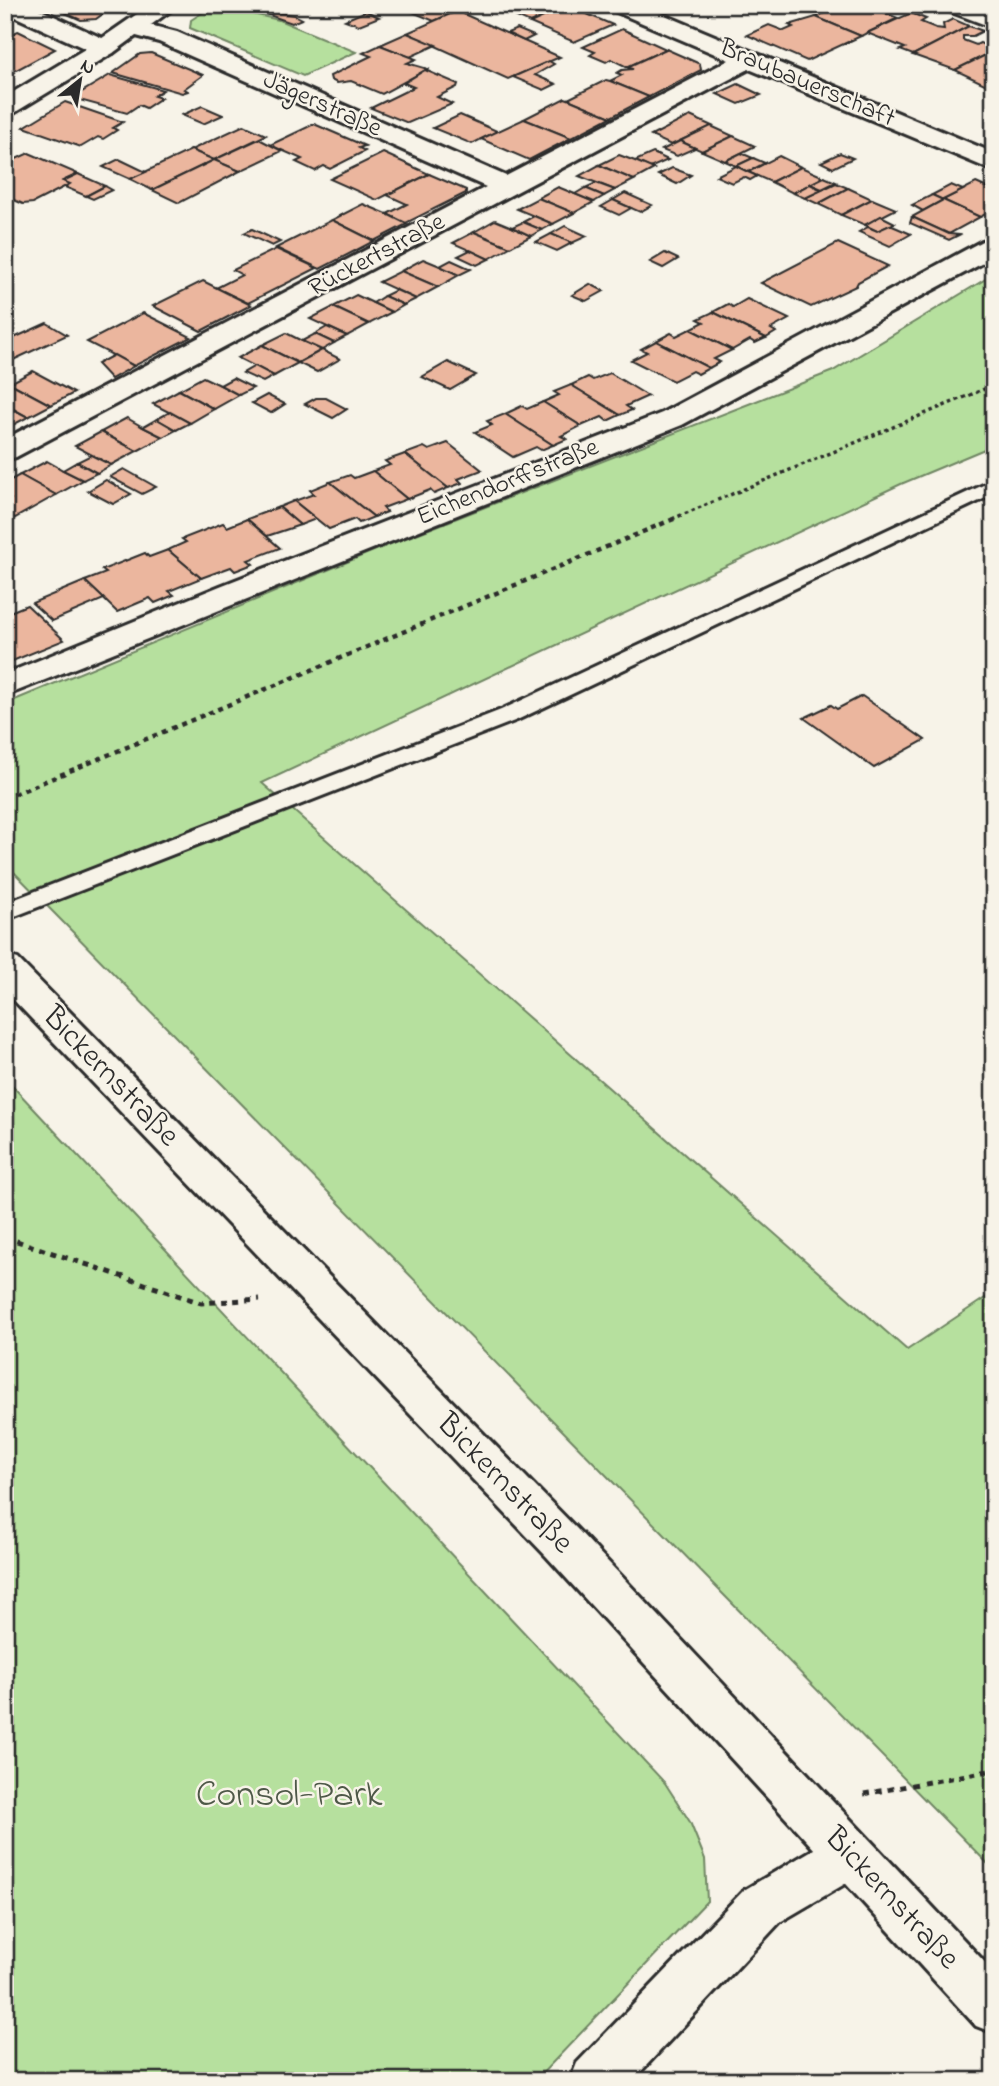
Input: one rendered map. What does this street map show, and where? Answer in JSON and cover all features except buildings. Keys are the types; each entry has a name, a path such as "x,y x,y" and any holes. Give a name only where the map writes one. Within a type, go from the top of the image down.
{"street":[{"path":"10,5 104,48"},
{"path":"5,108 104,48 166,5"},
{"name":"Braubauerschaft","path":"620,5 994,163"},
{"path":"954,5 994,21"},
{"name":"Jägerstraße","path":"134,28 168,37 508,187"},
{"name":"Rückertstraße","path":"5,452 749,60"},
{"name":"Eichendorffstraße","path":"5,686 256,583 673,419 994,246"},
{"name":"Bickernstraße","path":"5,968 563,1544 994,2009"},
{"path":"596,2081 762,1906 849,1855"}],"lane":[{"path":"5,912 509,715 994,486"}],"path":[{"path":"5,798 994,385"},
{"path":"5,1237 201,1303 321,1295"},
{"path":"804,1804 994,1770"}],"green space":[{"path":"214,5 279,20 356,52 303,76 190,28 191,20"},
{"path":"994,274 994,445 901,484 262,783 907,1350 994,1292 994,1870 5,863 5,704 388,545 833,371"},
{"name":"Consol-Park","path":"5,1078 665,1783 690,1822 705,1859 707,1901 535,2081 5,2081"}]}
